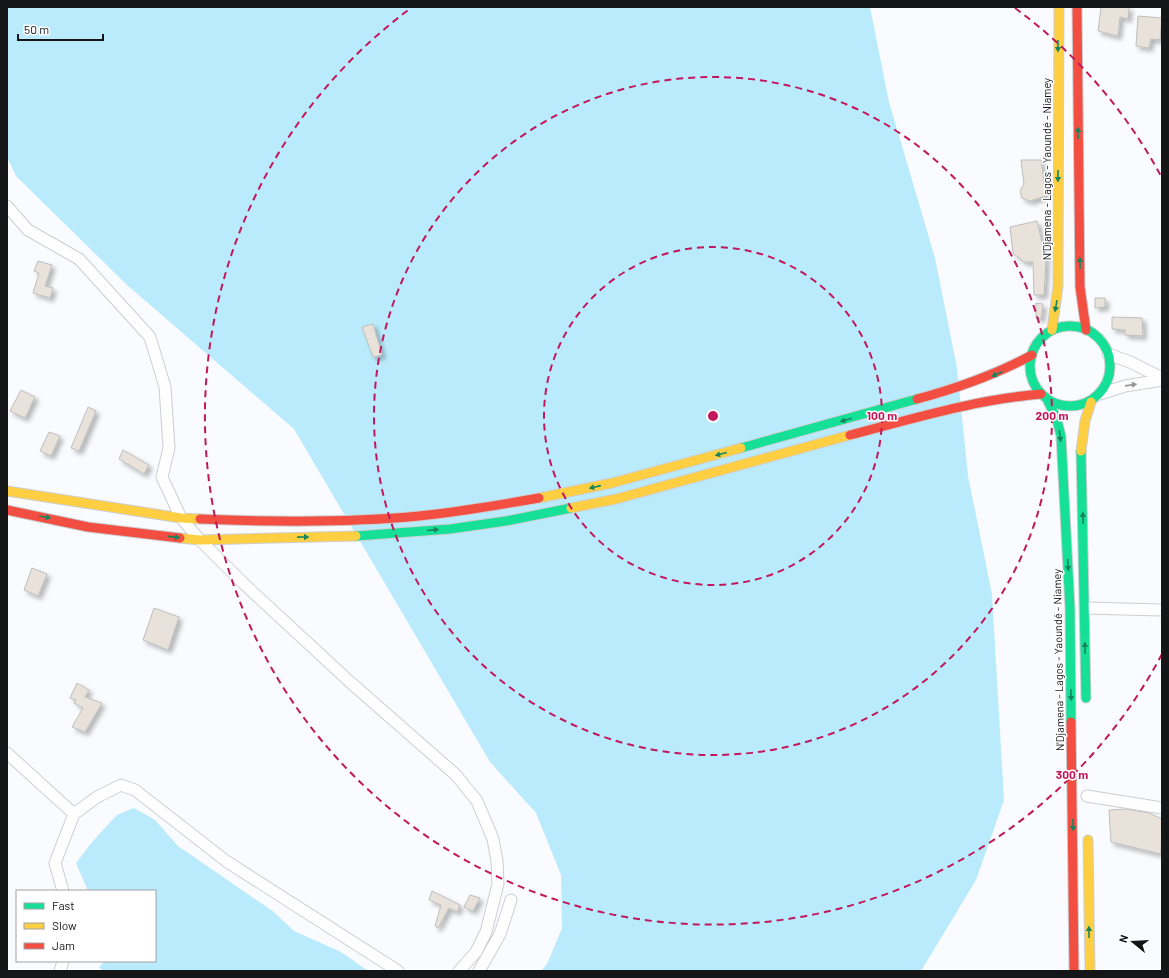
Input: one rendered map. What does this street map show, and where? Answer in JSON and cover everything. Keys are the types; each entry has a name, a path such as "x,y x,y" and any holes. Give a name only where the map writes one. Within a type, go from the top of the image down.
{"main road":[{"name":"N'Djamena - Lagos - Yaoundé - Niamey","path":"1052,330 1058,286 1059,7"},
{"path":"1077,7 1080,287 1082,311 1086,330"},
{"path":"1086,710 1081,453 1085,421 1091,402 1100,394 1110,370 1108,354 1100,339 1086,330 1069,326 1052,330 1039,341 1032,355 1030,372 1036,387 1044,397 1058,404 1070,406 1091,402"},
{"path":"7,491 31,496 162,514 181,518 265,521 353,520 418,516 484,508 548,497 612,483 959,388 1000,372 1032,355"},
{"path":"7,510 88,526 200,540 394,534 506,521 616,499 961,405 1006,397 1044,397"},
{"name":"N'Djamena - Lagos - Yaoundé - Niamey","path":"1044,397 1058,420 1061,436 1070,608 1074,971"},
{"path":"1088,828 1090,971"}],"street":[{"path":"7,206 28,230 79,259 150,337 165,387 168,448 162,478 181,518 200,540 244,584 350,682 456,775 478,801 493,840 498,861 498,884 486,932 476,952 459,971"},
{"path":"1108,354 1130,362 1162,379"},
{"path":"1100,394 1124,386 1162,379"},
{"path":"1085,608 1162,610"},
{"path":"7,754 74,814"},
{"path":"63,890 55,864 74,814 97,797 121,785 135,790 226,861 398,971"},
{"path":"1087,796 1162,808"},
{"path":"479,971 500,934 511,900"}],"water":[{"path":"7,7 870,7 889,102 935,258 957,368 968,476 992,594 1004,800 976,880 921,971 541,971 547,964 562,928 561,875 536,813 490,762 294,429 127,285 16,176 7,157"},
{"path":"134,808 155,820 178,846 274,912 294,931 341,952 368,971 103,971 99,967 104,962 156,962 156,890 88,890 76,863 93,841 117,815"}],"building":[{"path":"1101,7 1129,7 1128,19 1120,17 1118,36 1098,31"},
{"path":"1138,16 1162,18 1160,40 1151,39 1149,48 1136,46"},
{"path":"1021,160 1041,160 1046,196 1030,201 1022,198 1020,191 1024,184"},
{"path":"1037,221 1046,259 1044,295 1034,295 1033,262 1024,262 1013,253 1010,227"},
{"path":"38,261 52,265 45,286 53,288 50,298 33,293 39,273 34,271"},
{"path":"1095,298 1105,298 1105,307 1095,308"},
{"path":"1036,303 1043,304 1041,319 1036,318"},
{"path":"1112,317 1142,318 1143,336 1125,335 1125,330 1112,329"},
{"path":"373,324 382,355 373,357 362,327"},
{"path":"21,390 35,397 25,418 10,411"},
{"path":"88,407 96,411 79,451 71,448"},
{"path":"49,432 60,436 51,456 40,451"},
{"path":"123,450 149,465 144,474 119,459"},
{"path":"32,568 47,574 38,596 24,590"},
{"path":"154,608 179,617 168,650 143,640"},
{"path":"77,683 89,690 85,697 102,703 85,732 72,727 83,708 74,703 76,700 70,698"},
{"path":"1126,809 1149,813 1162,819 1161,854 1111,842 1109,810"},
{"path":"432,891 460,905 457,912 449,908 438,928 435,926 441,905 429,900"},
{"path":"470,895 480,898 473,911 464,907"}],"traffic: fast":[{"path":"1070,326 1085,329 1098,338 1107,351 1110,366 1107,381 1098,394 1085,403 1070,406 1055,403 1042,394 1033,381 1030,366 1033,351 1042,338 1055,329 1070,326"},
{"path":"741,448 917,399"},
{"path":"1047,399 1057,420 1061,436 1070,608 1071,722"},
{"path":"1081,451 1086,698"},
{"path":"356,536 450,529 506,521 571,508"}],"traffic: slow":[{"path":"1052,330 1058,286 1059,7"},
{"path":"1081,451 1085,421 1091,402"},
{"path":"571,508 616,499 850,435"},
{"path":"539,498 612,483 741,448"},
{"path":"7,491 181,518 200,519"},
{"path":"180,538 200,540 356,536"},
{"path":"1088,840 1090,971"}],"traffic: jam":[{"path":"1077,7 1080,287 1086,330"},
{"path":"917,399 976,380 1004,369 1032,355"},
{"path":"850,435 968,405 1041,394"},
{"path":"200,519 255,521 365,520 419,516 494,506 539,498"},
{"path":"7,510 88,527 180,538"},
{"path":"1071,722 1074,971"}]}
